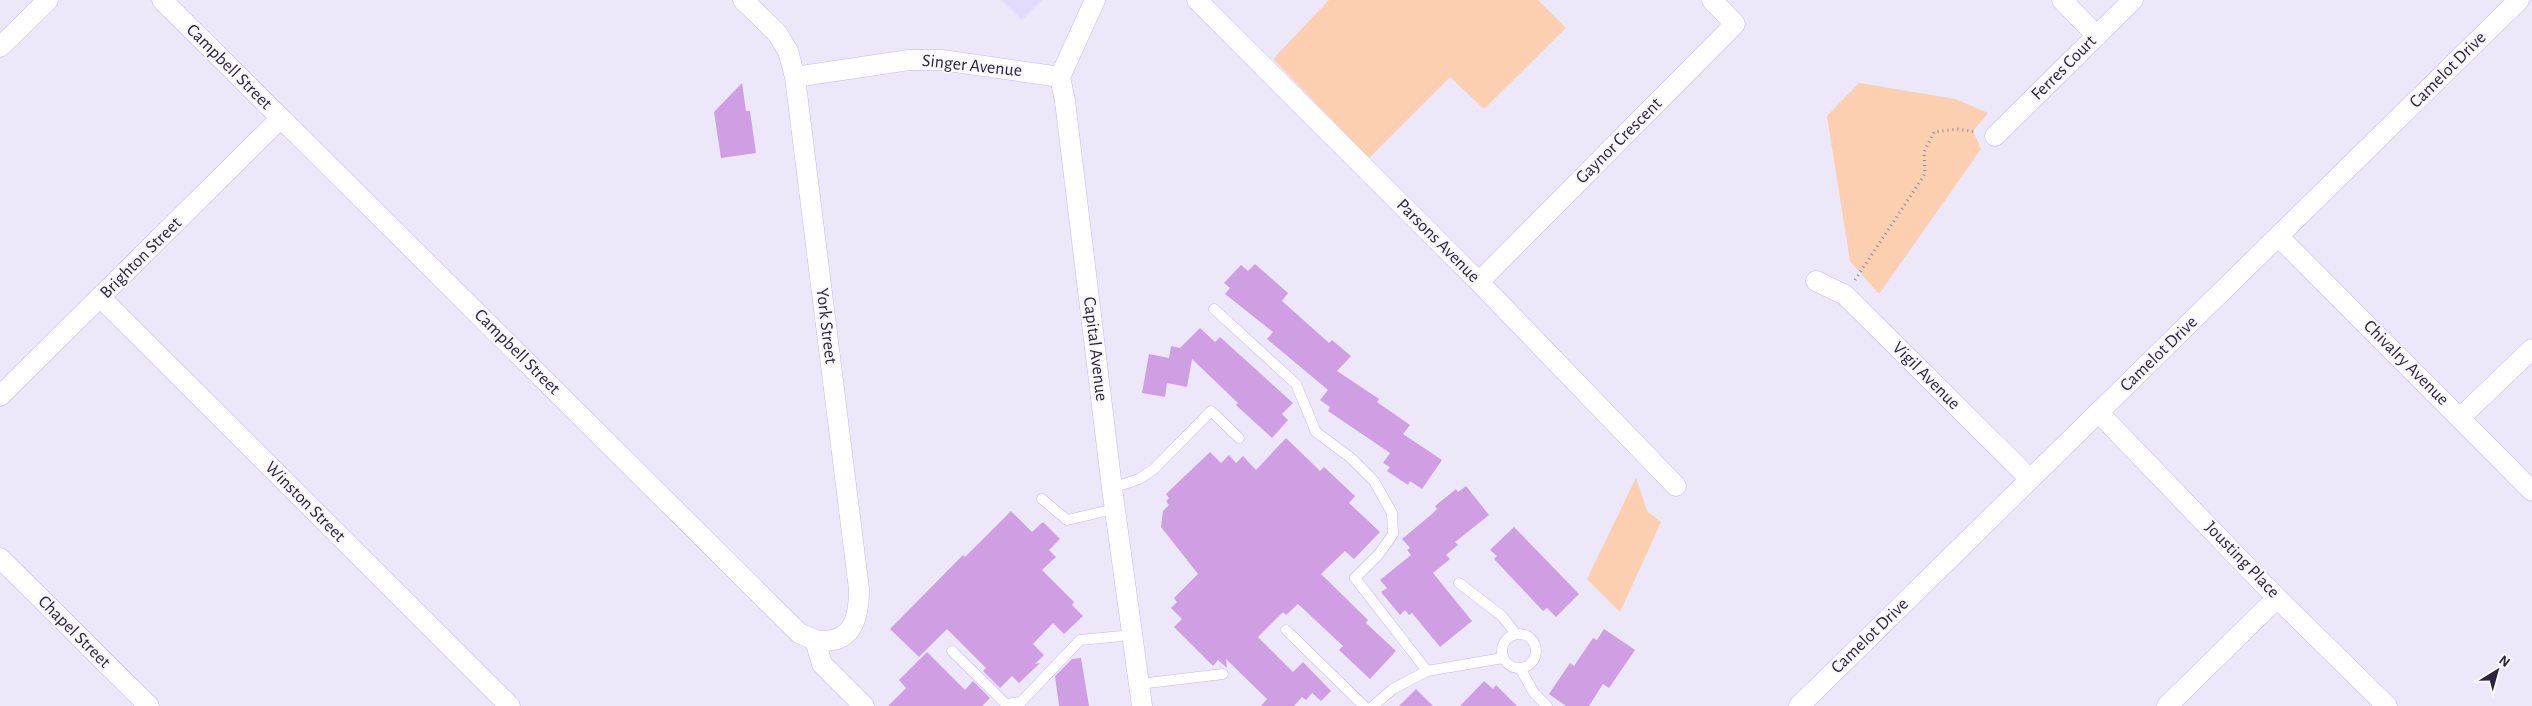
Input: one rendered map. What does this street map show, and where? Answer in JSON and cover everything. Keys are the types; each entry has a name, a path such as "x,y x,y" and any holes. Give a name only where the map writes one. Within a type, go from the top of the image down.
{"street":[{"path":"0,47 48,0"},
{"name":"Campbell Street","path":"162,0 799,633 815,640"},
{"name":"York Street","path":"743,0 777,33 788,51 794,77 859,589 859,611 854,625 846,634 835,640 826,642 815,640"},
{"path":"1060,77 1095,0"},
{"name":"Parsons Avenue","path":"1197,0 1479,282 1676,486"},
{"name":"Gaynor Crescent","path":"1479,282 1736,24 1712,0"},
{"path":"2062,0 2097,36"},
{"name":"Ferres Court","path":"1995,136 2133,0"},
{"name":"Camelot Drive","path":"1799,706 2519,0"},
{"name":"Singer Avenue","path":"794,77 909,60 942,60 1060,77"},
{"name":"Capital Avenue","path":"1060,77 1065,101 1112,488 1142,706"},
{"name":"Brighton Street","path":"0,396 281,118"},
{"name":"Chivalry Avenue","path":"2279,237 2532,490"},
{"name":"Vigil Avenue","path":"1816,281 1845,295 2030,479"},
{"name":"Winston Street","path":"101,298 510,706"},
{"path":"2461,418 2532,350"},
{"name":"Jousting Place","path":"2099,413 2278,598 2387,706"},
{"name":"Chapel Street","path":"0,558 149,706"},
{"path":"2167,706 2278,598"},
{"path":"815,640 822,664 864,706"}],"lane":[{"path":"1214,309 1296,384 1316,432 1351,458 1374,481 1392,513 1393,534 1379,554 1355,578 1427,671"},
{"path":"1112,488 1138,479 1154,469 1211,412 1239,438"},
{"path":"1042,499 1067,520 1115,509"},
{"path":"1459,583 1502,616 1516,634 1529,637 1536,650 1531,663 1520,668"},
{"path":"1286,630 1364,706"},
{"path":"1516,634 1506,639 1503,644 1503,658 1508,664 1520,668 1534,693 1547,706"},
{"path":"952,652 1006,704 1021,704 1080,640 1132,635"},
{"path":"1373,706 1393,689 1427,671 1503,658"},
{"path":"1139,684 1223,674"}],"path":[{"path":"1845,295 1925,174 1924,152 1934,132 1957,129 1995,136"}],"shaded area":[{"path":"1002,0 1042,0 1022,20"},
{"path":"1329,0 1538,0 1566,28 1484,109 1450,77 1369,158 1273,59"},
{"path":"1859,83 1955,99 1988,113 1973,131 1981,149 1879,294 1850,261 1827,116"},
{"path":"1636,478 1647,511 1661,522 1620,612 1587,579"}],"building":[{"path":"742,83 746,111 750,111 756,153 721,158 714,112"},
{"path":"1255,264 1288,293 1282,301 1329,343 1332,340 1351,356 1337,371 1379,399 1377,402 1410,425 1403,434 1442,460 1422,489 1410,481 1408,485 1387,471 1390,467 1383,463 1390,453 1328,411 1330,407 1320,400 1328,390 1267,339 1273,332 1225,294 1230,288 1224,283 1241,265 1248,271"},
{"path":"1200,328 1215,342 1220,337 1293,403 1282,414 1288,420 1272,438 1236,405 1238,403 1192,359 1187,387 1167,383 1165,397 1142,393 1149,354 1169,358 1171,346 1180,348"},
{"path":"1286,438 1320,471 1324,467 1355,496 1349,503 1380,532 1354,559 1345,551 1321,574 1368,620 1366,623 1396,651 1370,679 1339,650 1343,646 1298,604 1286,615 1283,612 1258,637 1293,672 1303,662 1331,691 1321,701 1312,693 1306,700 1302,697 1294,706 1261,706 1267,699 1226,659 1227,668 1218,660 1213,666 1174,627 1182,619 1171,608 1177,602 1174,598 1198,574 1161,527 1163,511 1169,505 1166,501 1169,498 1166,494 1210,452 1221,463 1229,455 1236,463 1243,456 1256,470"},
{"path":"1466,486 1489,515 1455,542 1458,545 1446,555 1450,559 1433,573 1472,621 1440,647 1412,613 1409,615 1405,610 1400,615 1381,592 1387,588 1380,580 1411,555 1407,550 1410,548 1402,539 1437,509 1435,506 1456,489 1458,492"},
{"path":"1011,511 1032,532 1043,522 1060,539 1049,550 1056,557 1042,570 1074,602 1072,605 1083,616 1064,634 1053,623 1033,644 1044,655 1035,664 1040,663 1019,683 1012,676 1000,688 983,671 986,668 947,629 919,657 890,629 963,555 965,557"},
{"path":"1514,527 1579,594 1556,617 1547,608 1543,611 1494,559 1497,556 1490,550"},
{"path":"1604,629 1635,650 1609,688 1603,684 1589,706 1566,706 1549,694 1570,663 1574,666 1593,638 1597,640"},
{"path":"927,652 965,690 973,681 990,698 982,706 888,706 906,688 899,680"},
{"path":"1081,658 1089,706 1059,706 1055,676 1072,659"},
{"path":"1484,681 1493,689 1496,685 1517,706 1460,706"},
{"path":"1416,689 1433,706 1399,706"}]}
